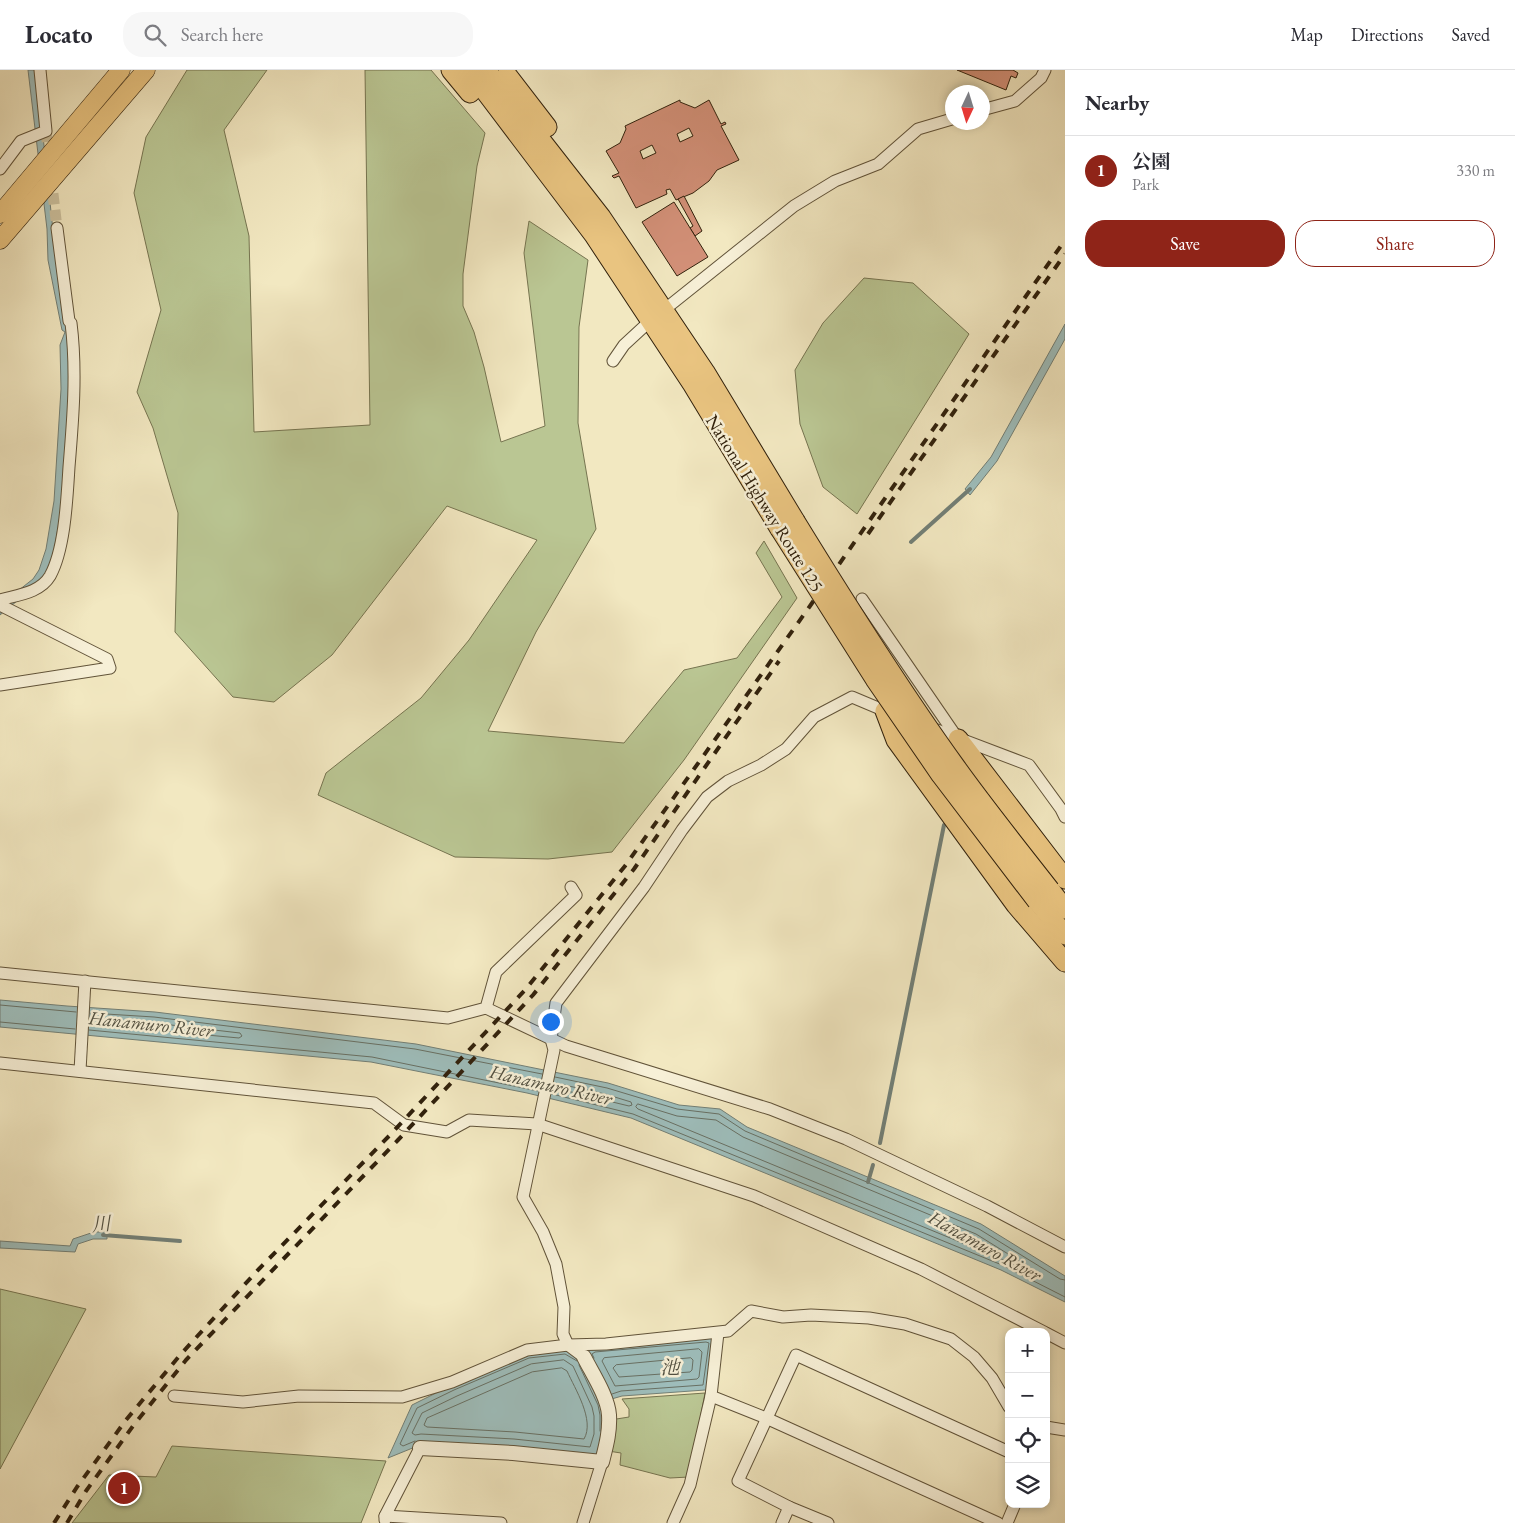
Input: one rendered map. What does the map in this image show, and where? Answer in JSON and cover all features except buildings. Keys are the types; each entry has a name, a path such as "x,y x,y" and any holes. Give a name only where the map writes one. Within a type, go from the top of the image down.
{"highway":[{"path":"451,70 541,183 594,235"},
{"name":"National Highway Route 125","path":"467,70 657,315 705,372 787,525 848,608 955,766 1065,909"},
{"name":"National Highway Route 125","path":"486,70 602,218 657,315"},
{"path":"502,70 528,100 570,159 602,218"},
{"path":"885,711 896,740 1016,905 1065,962"},
{"path":"958,739 1050,890"},
{"name":"National Highway Route 125","path":"1050,890 1065,935"}],"main road":[{"path":"0,214 121,70"},
{"path":"0,240 146,70"}],"street":[{"path":"0,169 21,141 46,131 40,70"},
{"path":"990,108 1015,101 1041,78 1045,70"},
{"path":"613,361 624,345 657,315 794,206 835,181 878,164 918,129 945,121"},
{"path":"0,600 36,590 50,577 58,554 67,504 74,392 74,347 57,228"},
{"path":"862,600 958,739"},
{"path":"0,605 107,659 110,668 0,686"},
{"path":"854,659 885,711"},
{"path":"583,1523 602,1462 608,1436 609,1414 606,1403 584,1357 568,1345 562,1334 564,1307 556,1264 543,1232 523,1197 553,1045 556,1003 644,887 706,797 728,781 761,765 786,749 814,717 852,697 1029,765 1065,817"},
{"path":"486,1008 496,972 576,894 571,887"},
{"path":"0,973 448,1018 486,1008 553,1045 566,1046 770,1109 846,1139 987,1206 1065,1247"},
{"path":"80,1071 85,981"},
{"path":"0,1063 374,1103 404,1125 447,1132 469,1120 539,1121 754,1196 921,1270 1037,1328"},
{"path":"174,1396 243,1402 299,1396 402,1397 452,1382 527,1350 728,1331 751,1311 783,1317 811,1315 869,1318 904,1324 951,1339 974,1358 992,1378 1005,1400"},
{"path":"674,1523 690,1485 710,1396 718,1332"},
{"path":"1050,1334 1065,1342"},
{"path":"828,1523 789,1507 738,1481 796,1355 1005,1450"},
{"path":"710,1396 766,1418 998,1523"},
{"path":"1050,1428 1065,1430"},
{"path":"501,1523 385,1519 420,1448 513,1453 602,1462"},
{"path":"782,1523 789,1507"},
{"path":"1007,1523 1013,1508"}],"green space":[{"path":"187,70 267,70 224,130 249,236 254,432 370,425 365,70 431,70 485,133 477,166 463,274 463,306 474,332 484,367 501,442 545,426 524,253 529,221 588,260 579,327 578,423 596,529 536,632 488,731 624,743 684,670 737,658 782,597 756,553 764,541 797,598 684,760 612,852 548,859 455,857 318,795 326,773 421,698 469,640 537,540 447,506 332,655 274,702 233,697 175,632 178,513 153,428 137,392 161,310 134,193 146,137"},
{"path":"864,278 913,283 969,334 857,514 823,487 800,424 795,370 823,323"},
{"path":"0,1289 86,1309 0,1469"},
{"path":"705,1393 689,1477 670,1478 620,1465 621,1453 608,1451 610,1420 629,1417 629,1409 622,1399"},
{"path":"172,1446 386,1461 361,1523 72,1523 109,1475 156,1477"}],"water":[{"path":"28,70 36,70 56,259 69,326 70,391 62,503 54,552 47,574 0,615 0,605 33,579 39,570 46,549 54,501 61,389 60,345 65,332 62,330 48,260 47,229"},
{"path":"1065,324 1065,339 997,461 970,495 965,489 991,457"},
{"name":"Hanamuro River","path":"0,1000 155,1012 416,1044 608,1083 679,1105 720,1109 747,1127 981,1224 1065,1276 1065,1302 1001,1270 631,1118 527,1093 371,1062 0,1027"},
{"path":"94,1232 107,1232 107,1239 93,1239 78,1244 75,1252 0,1248 0,1241 70,1246 73,1239"},
{"name":"池","path":"715,1335 708,1393 705,1390 622,1396 608,1400 575,1347"},
{"path":"567,1348 581,1358 605,1414 600,1459 420,1445 388,1458 412,1405 452,1385 528,1353"}],"waterway":[{"path":"911,542 970,489"},
{"path":"880,1143 944,825"},
{"path":"868,1182 873,1165"},
{"name":"川","path":"103,1235 180,1241"}],"tunnel":[{"path":"46,131 49,159"},
{"path":"51,177 57,228"}],"railway":[{"path":"54,1523 77,1487 126,1420 181,1354 258,1270 390,1135 525,990 625,866 810,606 1065,240"},
{"path":"868,534 1065,254"},
{"path":"67,1523 86,1491 133,1426 186,1360 398,1140 533,995 634,869 779,661"}],"place":[{"name":"公園","path":"124,1488"}]}
